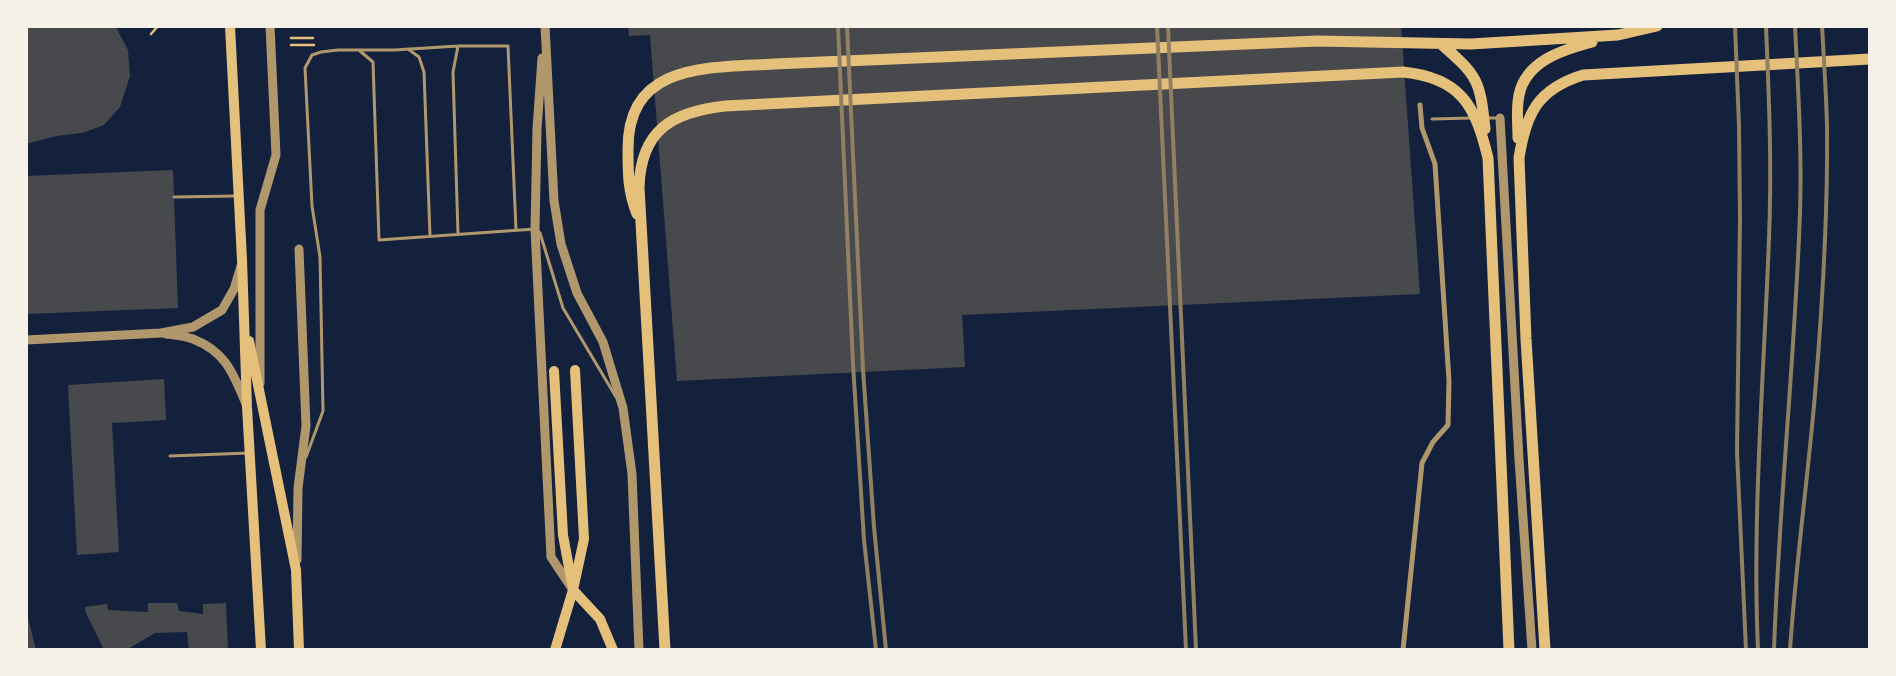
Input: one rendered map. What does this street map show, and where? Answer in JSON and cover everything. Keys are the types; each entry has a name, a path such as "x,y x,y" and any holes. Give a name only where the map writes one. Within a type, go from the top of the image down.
{"highway":[{"path":"1545,650 1526,339 1519,158 1519,94 1531,70 1544,60 1570,47 1657,26"},
{"path":"641,225 630,195 628,135 633,114 641,99 655,85 673,76 692,71 774,64 1317,41 1441,44 1618,35"},
{"path":"1441,44 1464,64 1475,77 1481,92 1488,158 1510,650"},
{"path":"1519,158 1523,135 1529,117 1539,101 1565,81 1583,75 1870,59"},
{"path":"665,646 639,174 648,145 656,134 688,112 725,106 1403,72 1423,74 1440,80 1456,90 1476,117 1488,158"}],"main road":[{"path":"230,26 242,260 247,407 261,650"},
{"path":"244,318 296,570 301,650"},
{"path":"555,650 573,590 584,539 575,370"},
{"path":"554,371 562,535 573,590 600,619 613,650"}],"street":[{"path":"260,390 260,210 276,155 270,26"},
{"path":"544,26 536,129 535,229 551,556 573,590"},
{"path":"544,26 554,201 561,244 577,293 602,342 622,408 632,474 639,650"},
{"path":"1403,650 1422,463 1433,442 1448,424 1449,381 1435,164 1422,128 1420,104"},
{"path":"1500,118 1532,650"},
{"path":"296,570 298,488 306,426 299,249"},
{"path":"26,340 161,333 193,327 222,310 234,289 242,260"},
{"path":"161,333 192,338 221,355 234,376 247,407"}],"lane":[{"path":"301,469 323,411 320,257 312,197 306,68 312,56 321,52 458,46 508,46 516,230"},
{"path":"458,46 453,72 458,234"},
{"path":"408,49 419,57 424,72 430,236"},
{"path":"360,51 373,62 379,240 535,229 540,234 563,308 622,408"},
{"path":"1432,118 1500,118"},
{"path":"174,197 239,196"},
{"path":"170,456 250,453"}],"path":[{"path":"151,34 158,26"},
{"path":"291,38 313,38"},
{"path":"291,45 314,44"}],"building":[{"path":"26,26 116,27 128,50 130,76 120,107 104,125 82,133 56,136 26,144"},
{"path":"628,26 1401,26 1420,294 962,315 965,367 677,381 650,35 629,36"},
{"path":"173,170 178,308 26,314 26,176"},
{"path":"164,379 166,420 112,423 119,552 77,555 68,385"},
{"path":"148,603 177,603 179,611 203,614 203,604 226,603 228,650 189,650 187,632 155,633 126,650 104,650 86,613 85,607 107,604 108,610 148,612"},
{"path":"27,614 36,650 26,650"}],"railway":[{"path":"838,26 853,364 864,540 876,650"},
{"path":"847,26 863,369 874,527 886,650"},
{"path":"1157,26 1186,650"},
{"path":"1168,26 1196,650"},
{"path":"1735,26 1740,218 1737,452 1746,650"},
{"path":"1758,650 1756,547 1770,185 1766,26"},
{"path":"1774,650 1779,540 1795,321 1800,212 1800,142 1795,26"},
{"path":"1790,650 1813,415 1825,254 1827,125 1822,26"}]}
